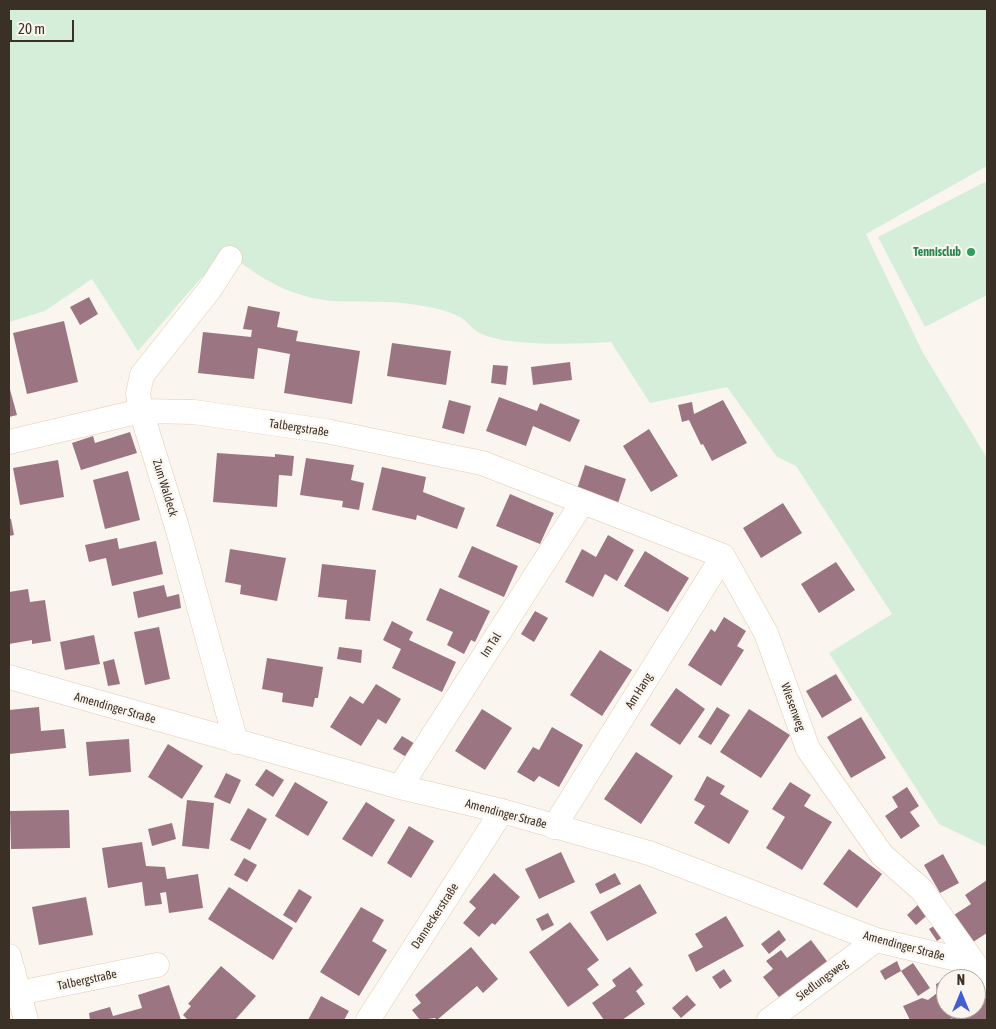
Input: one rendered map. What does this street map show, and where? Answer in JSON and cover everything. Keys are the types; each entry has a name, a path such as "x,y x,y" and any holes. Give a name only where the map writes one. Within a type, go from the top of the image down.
{"street":[{"name":"Zum Waldeck","path":"230,258 210,289 142,375 138,394 141,411 177,527 236,742"},
{"name":"Talbergstraße","path":"9,442 141,411 194,412 326,431 482,463 582,503"},
{"path":"582,503 686,540 723,556"},
{"name":"Im Tal","path":"400,787 582,503"},
{"name":"Am Hang","path":"554,827 723,556"},
{"name":"Wiesenweg","path":"723,556 766,633 808,749 882,855 922,890 974,963"},
{"name":"Amendinger Straße","path":"9,677 236,742 400,787 502,811 649,853 876,940 974,963"},
{"name":"Danneckerstraße","path":"368,1020 502,811"},
{"name":"Siedlungsweg","path":"769,1020 876,940"},
{"path":"9,956 13,995 26,1020"},
{"path":"974,963 987,983"},
{"name":"Talbergstraße","path":"13,995 157,965"}],"green space":[{"path":"9,9 987,9 987,166 866,234 923,353 987,458 987,847 939,824 829,653 892,614 796,466 777,457 727,387 650,403 611,342 545,344 495,338 479,333 458,316 433,308 396,303 321,300 308,297 272,283 240,262 201,278 138,351 92,279 45,311 9,322"},
{"path":"985,182 987,187 987,295 925,327 878,237"}],"building":[{"path":"89,297 98,314 80,325 70,307"},
{"path":"248,306 280,312 277,327 298,331 296,341 360,351 352,404 284,393 290,354 258,348 254,379 198,373 203,332 251,337 252,330 243,329"},
{"path":"64,321 78,382 27,394 13,333"},
{"path":"392,343 451,351 446,385 387,376"},
{"path":"570,362 572,380 533,385 531,367"},
{"path":"493,365 508,366 506,385 491,383"},
{"path":"9,386 17,415 9,417"},
{"path":"499,397 537,411 540,403 580,420 570,442 533,426 526,446 486,431"},
{"path":"449,400 471,406 464,434 442,428"},
{"path":"723,400 747,443 712,461 703,444 701,445 689,420 682,422 678,405 692,402 694,414"},
{"path":"649,429 678,476 651,492 623,446"},
{"path":"130,432 137,453 81,470 72,443 93,436 95,443"},
{"path":"217,453 275,457 275,454 294,456 292,476 279,475 277,507 213,502"},
{"path":"306,458 354,465 351,480 364,483 359,510 342,507 343,501 300,495"},
{"path":"58,460 64,497 20,505 13,468"},
{"path":"585,465 626,479 618,503 577,489"},
{"path":"382,467 426,477 423,492 465,508 457,529 417,515 416,520 372,510"},
{"path":"128,471 140,520 105,529 93,480"},
{"path":"510,494 554,513 540,544 496,526"},
{"path":"783,503 802,533 761,558 743,528"},
{"path":"9,519 11,519 14,535 9,536"},
{"path":"608,535 634,550 617,581 605,574 593,597 565,582 582,549 596,557"},
{"path":"117,538 119,549 156,541 163,574 112,586 106,558 89,562 85,545"},
{"path":"472,546 518,566 504,597 458,577"},
{"path":"230,549 286,558 277,601 240,594 241,585 225,582"},
{"path":"645,551 689,578 668,612 624,586"},
{"path":"836,562 855,590 819,613 801,584"},
{"path":"322,564 376,570 370,621 345,619 347,600 318,597"},
{"path":"164,585 167,597 179,594 181,608 138,618 133,592"},
{"path":"440,588 490,611 475,642 471,640 464,654 447,645 453,632 426,620"},
{"path":"28,589 30,602 45,600 51,641 32,644 32,640 9,644 9,592"},
{"path":"535,611 548,618 534,642 521,634"},
{"path":"724,617 746,631 737,646 744,650 721,686 688,665 711,629 715,632"},
{"path":"392,621 413,632 409,640 456,662 442,692 392,668 401,649 383,640"},
{"path":"159,627 170,679 145,685 134,632"},
{"path":"94,635 100,664 65,670 60,642"},
{"path":"339,647 362,650 361,663 337,659"},
{"path":"600,650 632,670 602,716 570,695"},
{"path":"267,658 323,667 318,698 315,698 313,707 282,702 283,693 262,689"},
{"path":"114,659 120,684 108,686 103,662"},
{"path":"836,674 852,700 822,718 806,691"},
{"path":"376,684 401,699 386,724 378,719 361,746 330,727 350,696 363,704"},
{"path":"676,688 705,709 680,745 650,725"},
{"path":"39,707 41,731 64,729 66,748 9,754 9,710"},
{"path":"717,707 730,715 711,745 698,737"},
{"path":"482,709 512,728 485,770 455,751"},
{"path":"749,709 790,735 761,778 720,752"},
{"path":"861,717 886,758 851,778 827,737"},
{"path":"552,727 583,745 559,787 539,776 534,782 517,772 533,747 539,750"},
{"path":"402,736 417,745 408,758 393,749"},
{"path":"129,739 131,772 89,776 86,742"},
{"path":"168,744 203,766 182,799 148,777"},
{"path":"636,752 673,776 641,824 604,799"},
{"path":"266,769 284,780 273,797 255,785"},
{"path":"226,773 241,780 230,804 214,797"},
{"path":"707,776 725,786 720,794 749,811 729,844 694,823 705,806 694,800"},
{"path":"295,782 328,802 308,836 275,816"},
{"path":"790,782 811,795 804,806 832,822 802,870 766,848 785,817 772,809"},
{"path":"907,787 919,806 910,812 920,826 901,839 885,816 898,807 892,797"},
{"path":"187,800 214,803 209,849 182,846"},
{"path":"366,802 395,820 372,857 342,839"},
{"path":"248,808 267,819 250,850 230,840"},
{"path":"69,810 70,848 11,849 10,811"},
{"path":"172,823 176,839 152,846 148,829"},
{"path":"409,826 434,841 411,878 387,863"},
{"path":"142,842 146,866 165,867 167,879 198,874 203,908 169,913 166,892 160,893 162,904 145,906 142,882 108,888 102,848"},
{"path":"849,849 882,874 857,908 823,884"},
{"path":"561,852 575,882 539,899 525,869"},
{"path":"943,854 959,883 940,893 924,865"},
{"path":"244,858 257,865 247,882 234,875"},
{"path":"494,873 520,897 495,925 492,923 479,937 463,923 476,908 469,902"},
{"path":"615,873 621,884 600,894 595,884"},
{"path":"987,880 987,933 973,942 954,915 971,904 965,895"},
{"path":"640,884 657,913 607,941 590,912"},
{"path":"229,887 293,928 273,960 208,919"},
{"path":"299,889 312,897 296,923 283,915"},
{"path":"86,897 93,935 39,945 32,907"},
{"path":"921,902 931,912 916,925 907,915"},
{"path":"361,907 384,920 372,941 387,950 359,996 320,972"},
{"path":"548,913 554,925 542,931 536,919"},
{"path":"726,916 744,946 696,972 688,955 703,947 695,934"},
{"path":"570,922 599,960 587,969 599,985 568,1007 529,952"},
{"path":"937,924 944,936 937,941 929,929"},
{"path":"779,930 786,940 769,954 761,944"},
{"path":"811,940 829,964 782,1001 763,977 773,969 766,961 781,950 787,958"},
{"path":"471,947 498,979 483,993 477,986 437,1020 435,1018 420,1020 412,1010 421,1003 415,995"},
{"path":"897,961 901,971 885,980 880,971"},
{"path":"913,963 930,988 918,996 901,971"},
{"path":"221,966 256,996 235,1020 188,1020 183,1015 191,1006 188,1004"},
{"path":"630,967 643,985 636,991 645,1004 622,1020 604,1020 592,1003 616,986 612,980"},
{"path":"724,969 732,981 720,989 712,977"},
{"path":"169,985 181,1020 90,1020 89,1013 110,1007 113,1016 142,1008 138,995"},
{"path":"936,994 936,1019 950,1019 910,1020 903,1006 922,998 928,1000"},
{"path":"687,995 696,1005 681,1018 672,1008"},
{"path":"321,996 349,1011 344,1020 308,1020"},
{"path":"986,999 987,1000 986,1019"},
{"path":"951,1019 986,1019 984,1020 950,1020"}],"place":[{"name":"Tennisclub","path":"971,252"}]}
